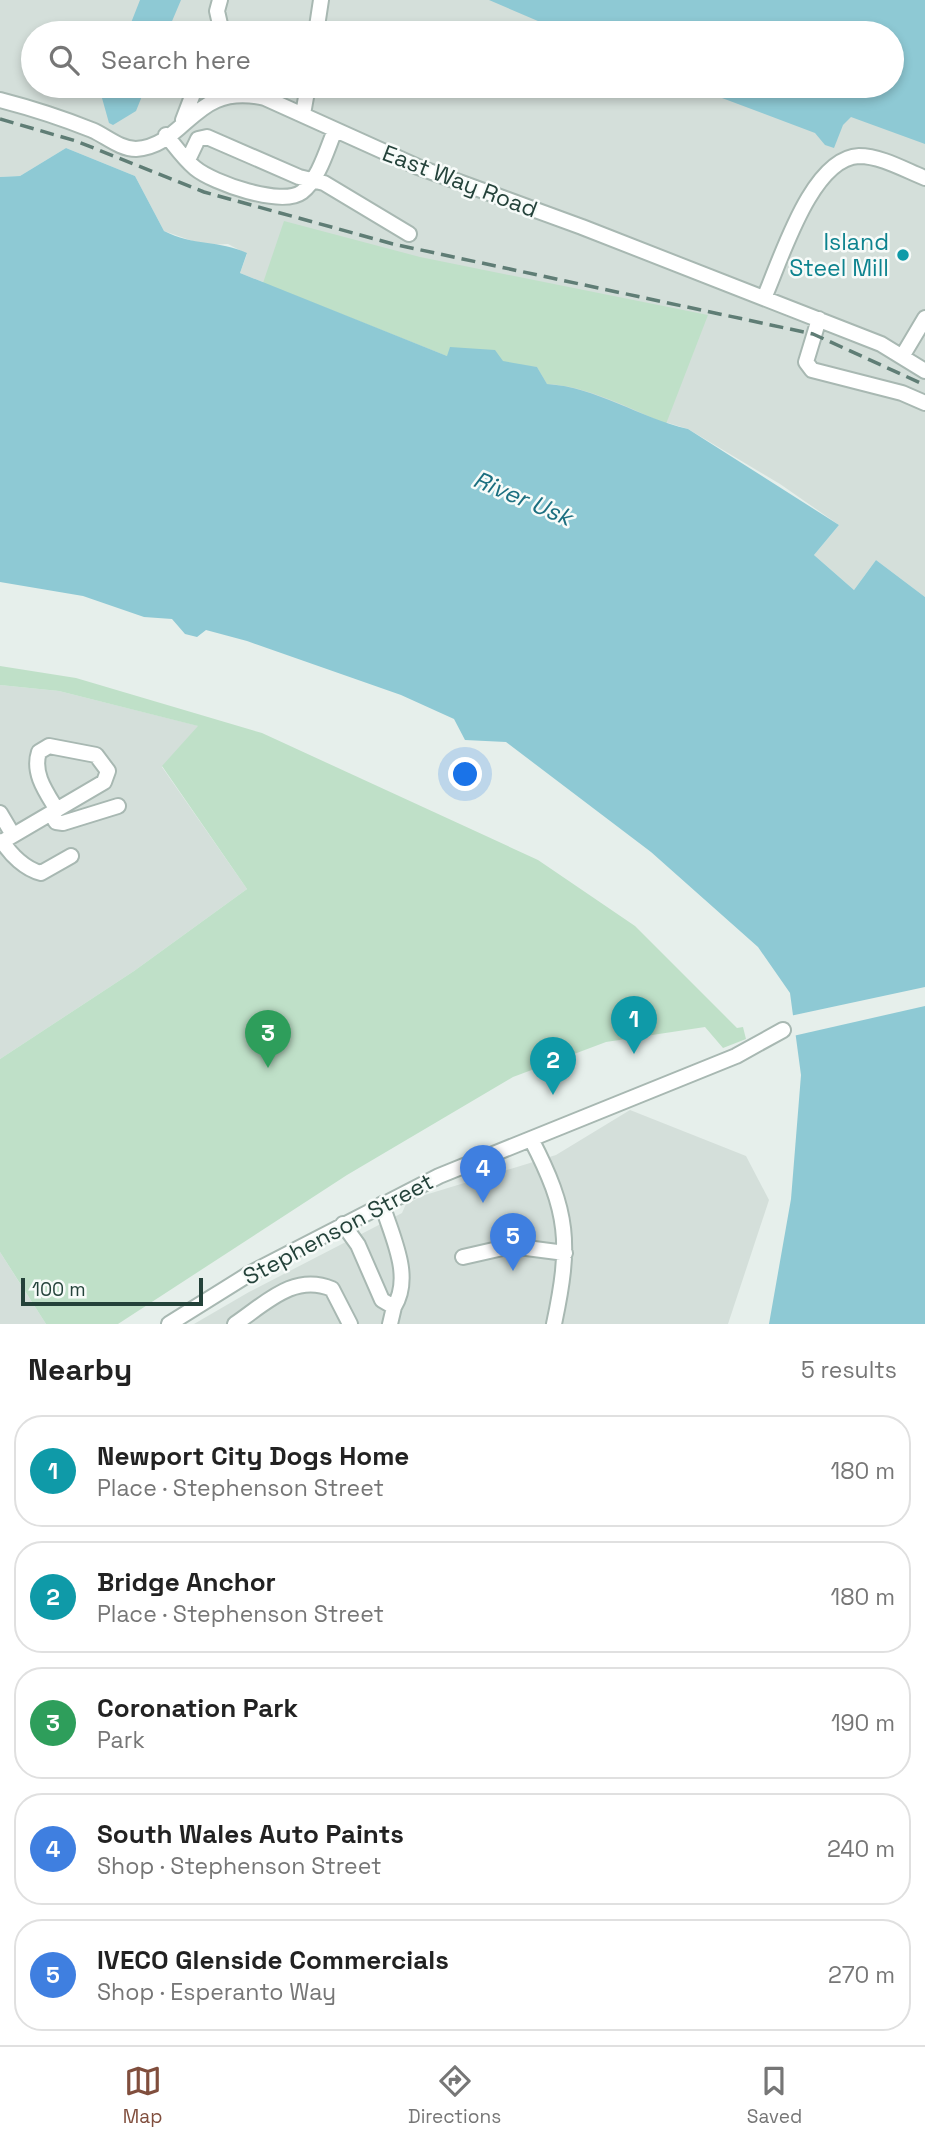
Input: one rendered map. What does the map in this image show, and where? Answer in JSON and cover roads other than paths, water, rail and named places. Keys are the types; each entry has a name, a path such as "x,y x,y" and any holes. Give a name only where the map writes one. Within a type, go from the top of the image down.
{"street":[{"path":"317,21 320,0"},
{"path":"181,123 191,98"},
{"name":"East Way Road","path":"0,100 94,131 130,148 143,147 166,135 218,98"},
{"name":"East Way Road","path":"272,98 335,130 418,167 819,319 903,355 925,371"},
{"path":"303,114 306,98"},
{"path":"166,135 188,160 209,176 278,198 295,197 312,180 335,130"},
{"path":"188,160 198,139 207,137 324,183 409,234"},
{"path":"764,298 811,194 832,166 853,157 869,157 925,178"},
{"path":"903,355 925,318"},
{"path":"819,319 806,362 811,370 902,393 925,403"},
{"path":"5,840 54,812 104,782 108,771 96,755 49,746 38,752 36,762 40,779 54,812 56,821 63,823 118,806"},
{"path":"0,813 10,854 36,872 41,873 71,856"},
{"name":"Stephenson Street","path":"169,1324 249,1274 439,1176 736,1056 783,1030"},
{"path":"531,1139 558,1199 565,1228 565,1273 554,1324"},
{"path":"382,1204 404,1280 403,1293 394,1307 390,1324"},
{"path":"343,1224 358,1245 382,1300 394,1307"},
{"path":"463,1258 511,1246 565,1252"},
{"path":"235,1324 297,1284 311,1282 332,1289 350,1324"}],"water":[{"path":"140,0 181,0 172,21 132,21"},
{"path":"489,0 925,0 925,144 851,117 843,125 834,148 825,145 815,133 722,98 904,98 904,21 538,21"},
{"path":"102,98 141,98 136,111 113,125 109,123"},
{"name":"River Usk","path":"66,148 135,176 164,231 185,239 226,246 247,253 240,273 447,356 450,347 495,350 503,361 537,367 547,384 583,391 688,429 839,525 814,555 854,590 876,560 925,597 925,1324 769,1324 791,1199 801,1075 790,993 758,947 651,852 506,742 465,740 454,719 401,695 247,641 206,630 197,637 185,634 172,619 144,617 83,596 0,582 0,177 20,176"}],"railway":[{"path":"0,119 76,141 204,192 393,244 813,334 925,385"}],"place":[{"name":"Island Steel Mill","path":"903,255"},
{"name":"Newport City Dogs Home","path":"634,1054"},
{"name":"Coronation Park","path":"268,1068"},
{"name":"Bridge Anchor","path":"553,1095"},
{"name":"South Wales Auto Paints","path":"483,1203"},
{"name":"IVECO Glenside Commercials","path":"513,1271"}]}
